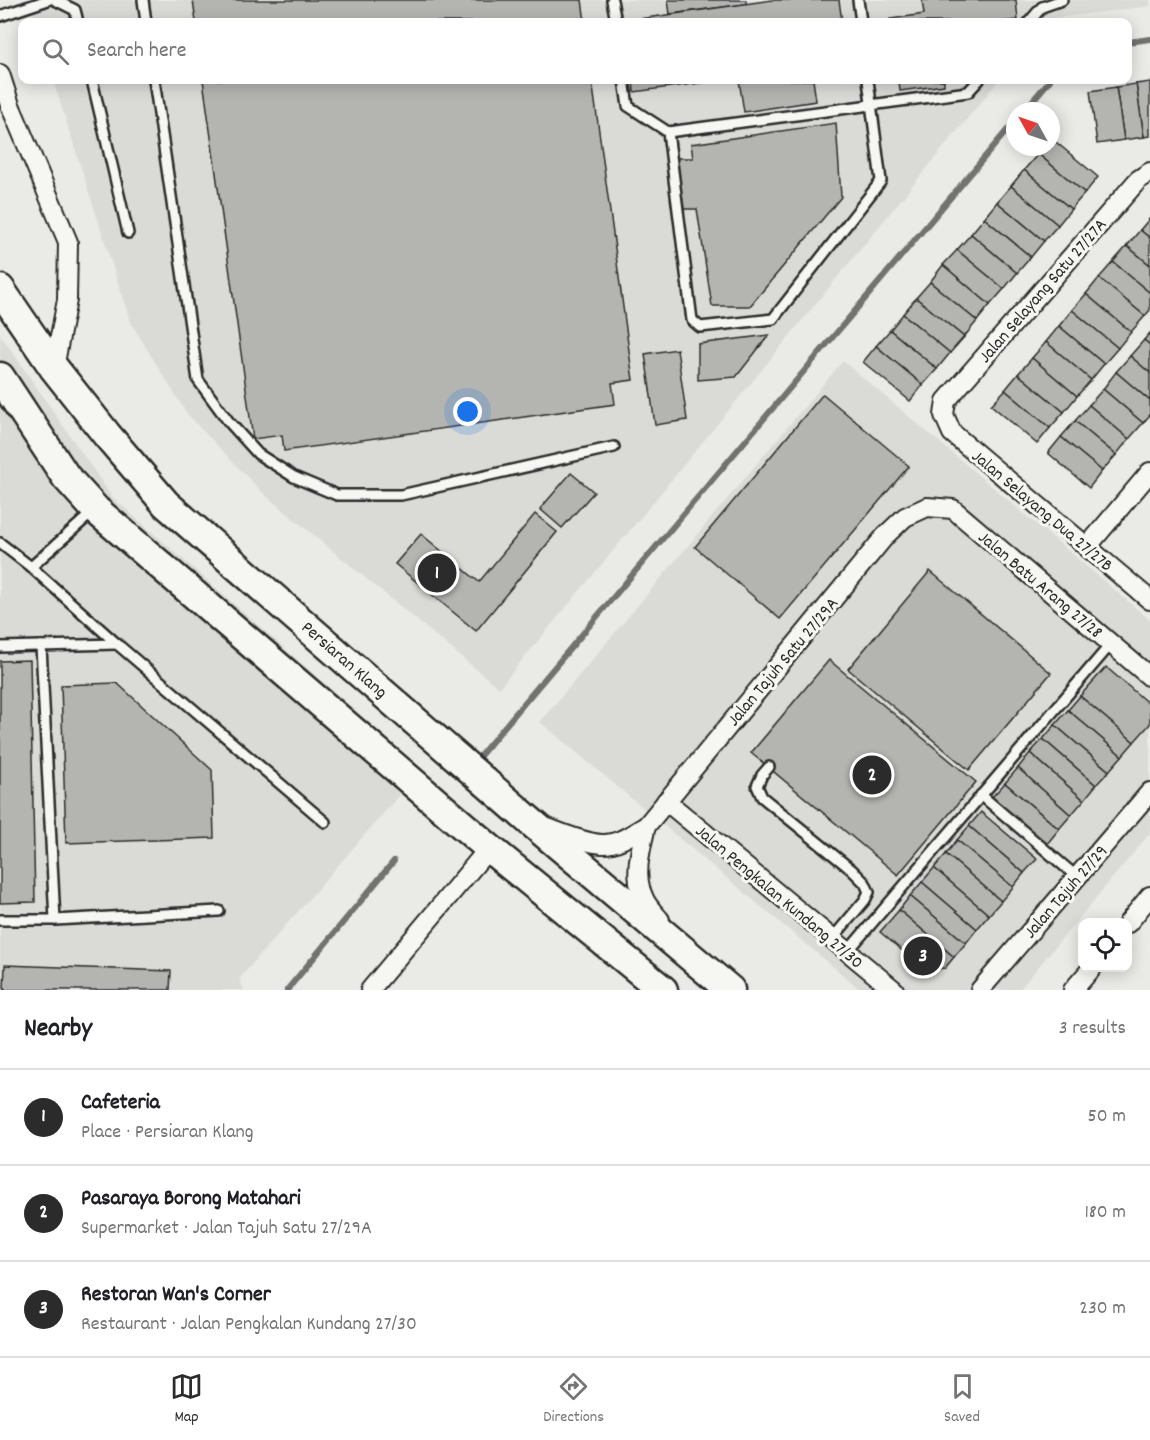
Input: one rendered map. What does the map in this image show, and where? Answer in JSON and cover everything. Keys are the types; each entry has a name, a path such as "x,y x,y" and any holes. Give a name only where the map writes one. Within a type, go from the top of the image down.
{"main road":[{"name":"Persiaran Klang","path":"0,289 54,368 166,504 531,822 730,990"},
{"path":"0,377 66,477"},
{"path":"0,411 96,510 489,848 663,990"}],"street":[{"path":"0,74 10,105 68,242 67,300 54,368"},
{"name":"Jalan Selayang Satu 27/27A","path":"944,415 946,401 1138,180 1150,172"},
{"name":"Jalan Selayang Dua 27/27B","path":"944,415 952,433 1150,600"},
{"path":"1087,547 1150,472"},
{"name":"Jalan Tajuh Satu 27/29A","path":"531,822 569,836 603,844 623,839 645,826 886,535 905,517 927,507"},
{"name":"Jalan Batu Arang 27/28","path":"927,507 953,509 1150,677"},
{"name":"Jalan Tajuh 27/29","path":"980,990 1150,792"},
{"name":"Jalan Pengkalan Kundang 27/30","path":"666,801 894,990"},
{"path":"645,826 638,874 643,897 679,947"},
{"path":"370,990 489,848"},
{"path":"1132,918 1150,896"},
{"path":"1073,990 1089,972"}],"lane":[{"path":"0,16 48,0"},
{"path":"55,0 75,10 77,18"},
{"path":"143,0 145,18"},
{"path":"612,0 615,18"},
{"path":"858,0 860,18"},
{"path":"1032,18 1042,7 1062,0"},
{"path":"93,84 128,233"},
{"path":"155,84 198,380 229,422 258,454 294,477 336,495 401,495 614,447"},
{"path":"625,84 628,106 668,132 968,92 975,84"},
{"path":"668,132 692,320 700,327 773,319 881,181 869,84"},
{"path":"31,567 96,510"},
{"path":"0,543 31,567 117,644 325,822"},
{"path":"0,647 117,644"},
{"path":"848,951 1111,644"},
{"path":"41,646 55,920"},
{"path":"769,767 757,786 762,797 852,870 865,883 869,892 865,900 832,939"},
{"path":"981,795 1077,877"},
{"path":"0,920 55,920 219,911"}],"shaded area":[{"path":"28,0 1150,0 1150,6 1056,18 34,18"},
{"path":"54,84 996,84 499,688 265,495 187,414 131,323"},
{"path":"0,334 112,497 422,769 239,979 244,990 0,990"},
{"path":"843,361 1150,620 1150,833 1019,990 861,990 540,722"}],"building":[{"path":"193,0 582,0 584,18 195,18"},
{"path":"668,0 746,0 746,4 670,14"},
{"path":"772,0 839,0 841,18 646,18"},
{"path":"922,0 1016,0 1018,18 897,18 924,14"},
{"path":"1150,82 1150,136 1144,137 1136,84"},
{"path":"204,84 593,84 633,380 612,383 615,404 284,451 282,435 253,439"},
{"path":"633,84 693,84 634,92"},
{"path":"740,84 814,84 816,101 744,112"},
{"path":"899,84 944,84 944,85 900,91"},
{"path":"1136,84 1144,137 1124,140 1116,87"},
{"path":"1116,87 1124,140 1097,144 1090,91"},
{"path":"836,123 841,197 750,306 712,306 697,209 683,209 676,158 693,158 691,144"},
{"path":"1060,145 1098,177 1085,193 1040,156 1060,156"},
{"path":"1036,156 1040,156 1085,193 1071,209 1024,170"},
{"path":"1024,170 1071,209 1058,225 1011,186"},
{"path":"1011,186 1058,225 1044,241 997,202"},
{"path":"997,202 1044,241 1031,257 984,218"},
{"path":"984,218 1031,257 1017,273 971,234"},
{"path":"1150,218 1150,238 1140,230"},
{"path":"1140,230 1150,238 1150,265 1127,246"},
{"path":"971,234 1017,273 1004,289 957,250"},
{"path":"1127,246 1150,265 1150,293 1113,262"},
{"path":"957,250 1004,289 990,305 943,265"},
{"path":"1113,262 1150,293 1150,310 1145,316 1099,278"},
{"path":"943,265 990,305 977,321 930,282"},
{"path":"1099,278 1145,316 1131,332 1086,294"},
{"path":"930,282 977,321 964,337 916,298"},
{"path":"1086,294 1131,332 1118,348 1072,310"},
{"path":"916,298 964,337 950,353 903,314"},
{"path":"1072,310 1118,348 1104,364 1059,326"},
{"path":"903,314 950,353 937,369 890,330"},
{"path":"1059,326 1104,364 1091,380 1046,342"},
{"path":"890,330 937,369 923,385 876,346"},
{"path":"1150,333 1150,345 1144,340"},
{"path":"769,335 736,377 698,380 698,344"},
{"path":"1144,340 1150,345 1150,373 1130,356"},
{"path":"1046,342 1091,380 1077,396 1032,358"},
{"path":"876,346 923,385 910,401 863,362"},
{"path":"677,349 687,420 655,425 645,354"},
{"path":"1130,356 1150,373 1150,401 1116,372"},
{"path":"1032,358 1077,396 1064,412 1018,374"},
{"path":"1116,372 1150,401 1150,415 1143,423 1103,389"},
{"path":"1018,374 1064,412 1050,428 1005,390"},
{"path":"1103,389 1143,423 1129,439 1089,405"},
{"path":"1005,390 1050,428 1037,444 991,405"},
{"path":"823,394 909,466 780,619 695,547"},
{"path":"1089,405 1129,439 1116,455 1075,421"},
{"path":"1075,421 1116,455 1102,471 1061,437"},
{"path":"1061,437 1102,471 1089,488 1048,453"},
{"path":"571,473 594,492 562,528 540,509"},
{"path":"535,514 557,532 476,631 395,564 421,534 479,582"},
{"path":"930,571 1051,673 969,770 848,669"},
{"path":"30,660 35,902 0,903 0,661"},
{"path":"829,660 976,782 898,875 751,753"},
{"path":"1106,667 1150,705 1150,724 1134,742 1080,696"},
{"path":"117,683 212,770 214,838 66,843 61,685"},
{"path":"1080,696 1134,742 1122,756 1068,710"},
{"path":"1068,710 1122,756 1109,771 1055,725"},
{"path":"1055,725 1109,771 1096,785 1043,739"},
{"path":"1043,739 1096,785 1084,800 1030,753"},
{"path":"1030,753 1084,800 1071,815 1018,768"},
{"path":"1018,768 1071,815 1059,829 1005,783"},
{"path":"1005,783 1059,829 1047,844 992,797"},
{"path":"981,812 1037,859 1024,873 969,826"},
{"path":"969,826 1024,873 1013,887 957,840"},
{"path":"957,840 1013,887 1001,901 946,854"},
{"path":"946,854 1001,901 989,915 934,868"},
{"path":"934,868 989,915 977,929 922,882"},
{"path":"922,882 977,929 966,943 910,896"},
{"path":"910,896 966,943 954,957 899,910"},
{"path":"899,910 954,957 945,968 925,970 880,932"},
{"path":"5,965 171,971 170,990 4,990"}],"waterway":[{"path":"1132,41 1150,39"},
{"path":"1032,102 1047,84"},
{"path":"474,763 1006,132"},
{"path":"287,990 394,861"}],"place":[{"name":"Cafeteria","path":"437,573"},
{"name":"Pasaraya Borong Matahari","path":"872,775"},
{"name":"Restoran Wan's Corner","path":"923,956"}]}
